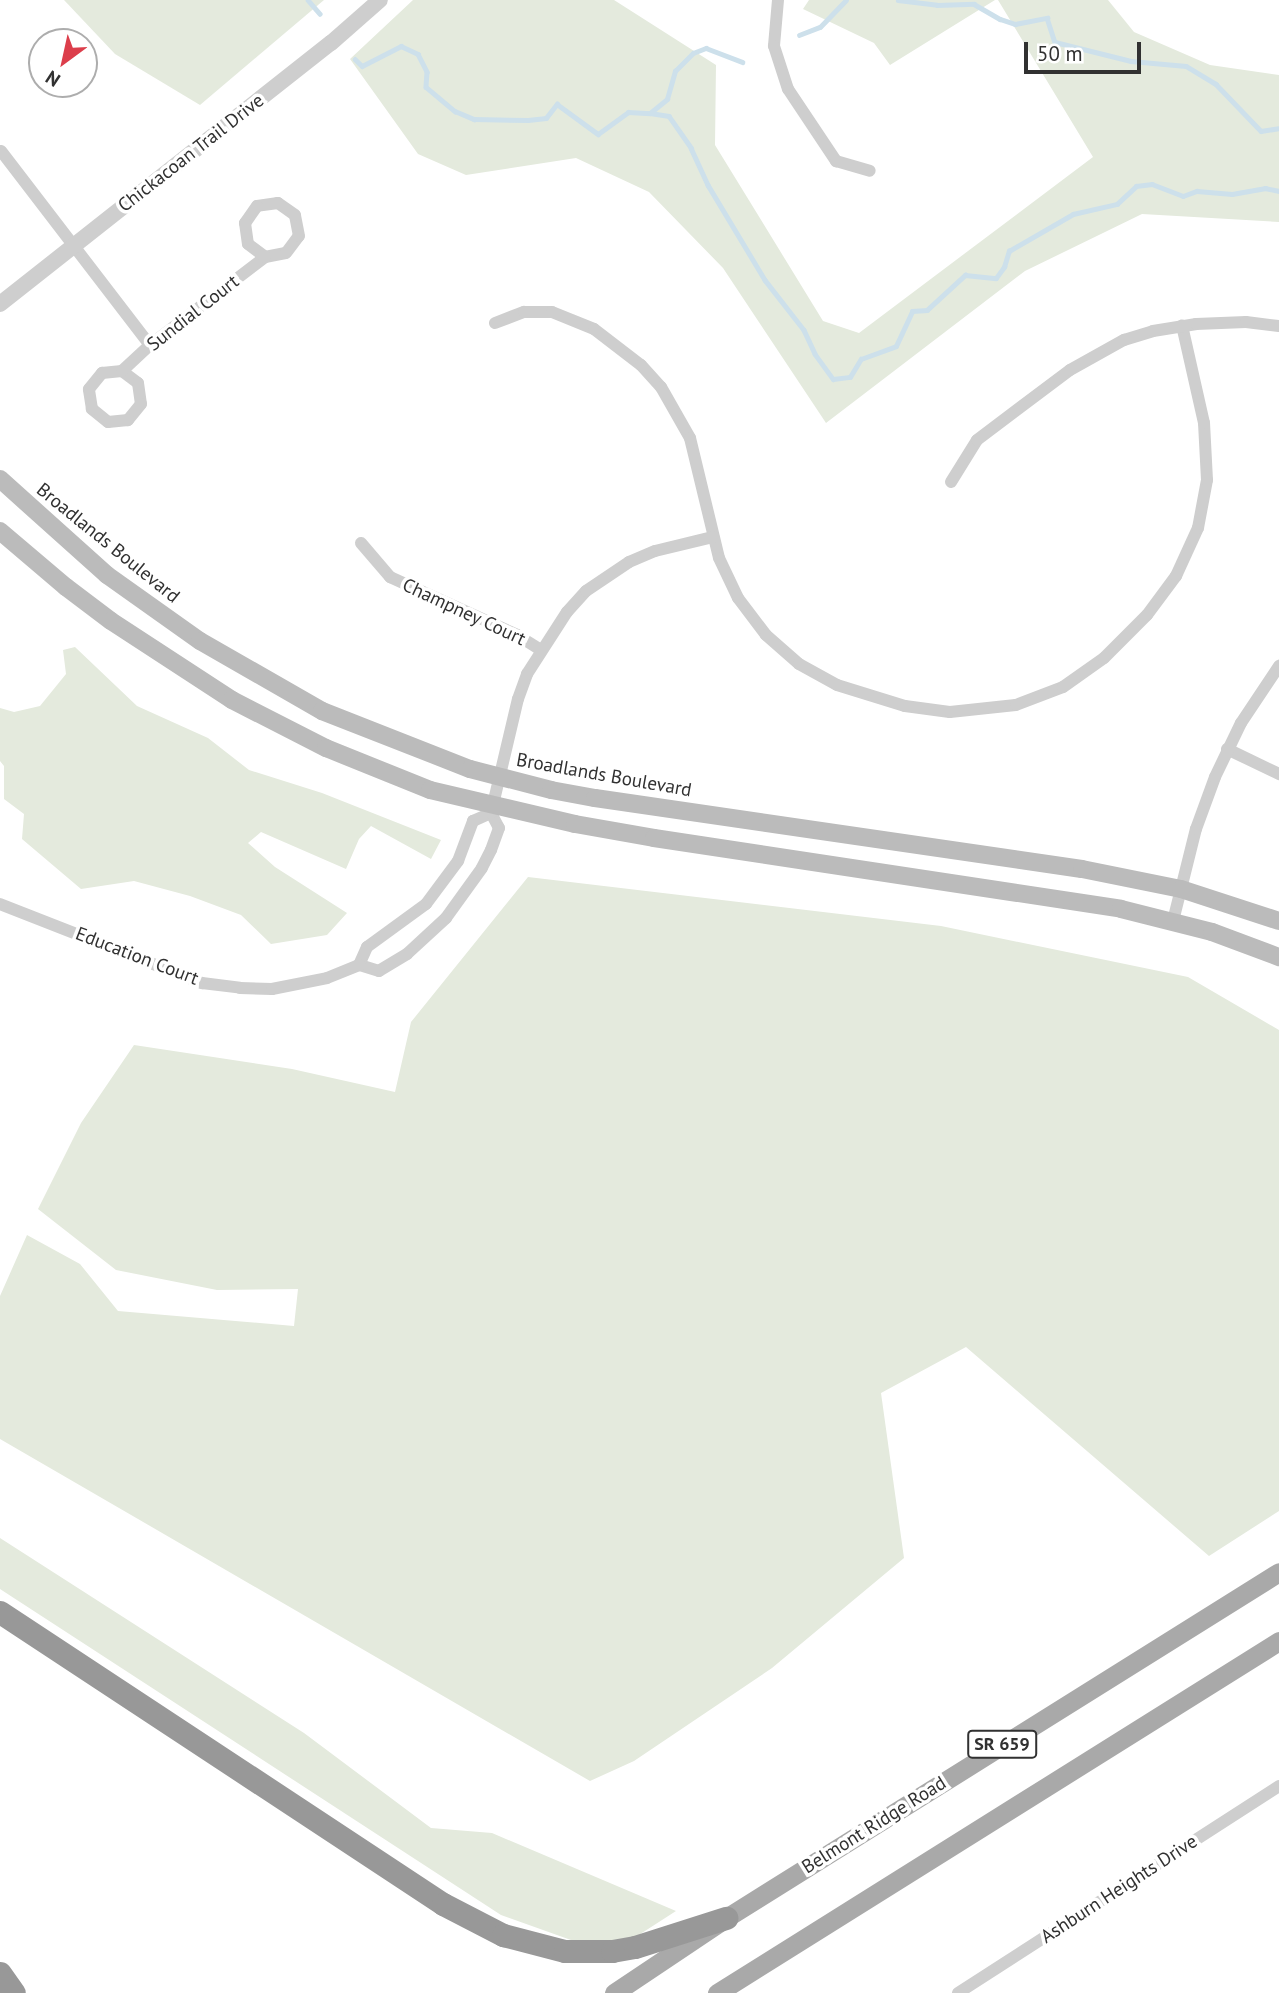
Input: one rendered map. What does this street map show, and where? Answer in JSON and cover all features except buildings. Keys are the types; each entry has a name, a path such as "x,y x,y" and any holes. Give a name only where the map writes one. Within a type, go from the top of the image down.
{"highway":[{"path":"0,1612 443,1904 503,1935 565,1951 612,1951 635,1947 726,1918"},
{"path":"0,1973 14,1993"}],"main road":[{"name":"Broadlands Boulevard","path":"0,479 107,575 211,648 322,711 470,769 595,798 1082,869 1181,889 1279,921"},
{"path":"0,531 84,600 152,649 232,700 375,770 430,790 492,809 575,824 740,853 1070,901 1173,921 1279,957"},
{"name":"Belmont Ridge Road","path":"614,1993 726,1918 1279,1572"},
{"path":"717,1993 1279,1641"}],"street":[{"name":"Chickacoan Trail Drive","path":"0,304 331,43 380,0"},
{"path":"778,0 774,46 789,89 836,161 870,171"},
{"path":"0,151 150,345"},
{"name":"Sundial Court","path":"122,371 138,383 141,404 128,420 108,422 92,409 89,389 102,373 122,371 150,345 265,257 286,253 299,236 295,215 278,203 257,206 245,223 248,244 265,257"},
{"path":"495,323 524,313 552,312 594,329 641,365 661,387 690,438 713,537 728,579 751,617 782,650 837,685 905,706 950,712 995,710 1041,697 1063,687 1104,658 1160,600 1190,550 1204,504 1207,456 1204,423 1182,325"},
{"path":"951,482 977,440 1070,370 1124,340 1182,325 1246,322 1279,326"},
{"path":"492,809 473,821 458,861 426,904 367,947 359,965 379,971 414,948 446,918 482,868 499,828 492,809 518,699 541,650 567,612 607,575 655,551 713,537"},
{"name":"Champney Court","path":"361,542 390,577 517,635 541,650"},
{"path":"1173,921 1196,829 1227,749 1257,697 1279,666"},
{"path":"1227,749 1279,774"},
{"name":"Education Court","path":"0,904 202,983 272,989 327,978 359,965"},
{"name":"Ashburn Heights Drive","path":"958,1993 1279,1786"}],"shaded area":[{"path":"64,0 324,0 200,105 115,54 98,36 98,28 90,28"},
{"path":"413,0 614,0 716,65 715,145 823,321 859,333 1093,157 998,0 1108,0 1134,32 1210,65 1279,75 1279,222 1142,214 1025,271 826,423 723,268 649,192 576,158 466,175 418,154 350,59"},
{"path":"809,0 995,0 890,65 874,43 803,9"},
{"path":"75,647 137,706 208,738 249,770 322,793 441,840 431,859 371,826 359,839 346,869 261,832 248,843 275,867 347,913 327,935 271,944 241,915 190,896 134,881 81,889 22,839 24,814 4,799 4,766 0,761 0,708 14,712 40,706 66,674 63,650"},
{"path":"528,877 941,926 1188,977 1279,1030 1279,1511 1209,1556 966,1347 881,1393 904,1558 772,1668 634,1761 590,1781 0,1439 0,1296 27,1235 80,1264 118,1311 294,1326 298,1289 217,1290 116,1270 38,1209 81,1123 134,1045 292,1069 395,1092 411,1022"},
{"path":"0,1538 304,1733 431,1828 492,1833 676,1911 631,1940 571,1940 501,1915 0,1589"}],"waterway":[{"path":"308,0 320,14"},
{"path":"799,35 820,27 846,0"},
{"path":"898,0 937,5 974,4 1015,24 1047,18 1055,42 1131,61 1186,66 1216,84 1261,131 1279,128"},
{"path":"355,59 362,66 401,46 418,54 427,72 426,87 455,111 474,119 528,120 546,118 557,104 598,134 628,112 650,113 667,99 675,71 693,53 706,48 742,62"},
{"path":"650,113 669,116 691,148 708,185 765,280 804,330 815,354 833,379 850,377 861,359 896,346 912,311 927,310 965,275 996,278 1004,267 1009,251 1073,214 1117,204 1136,186 1152,184 1183,196 1197,191 1232,194 1265,188 1279,191"}]}
